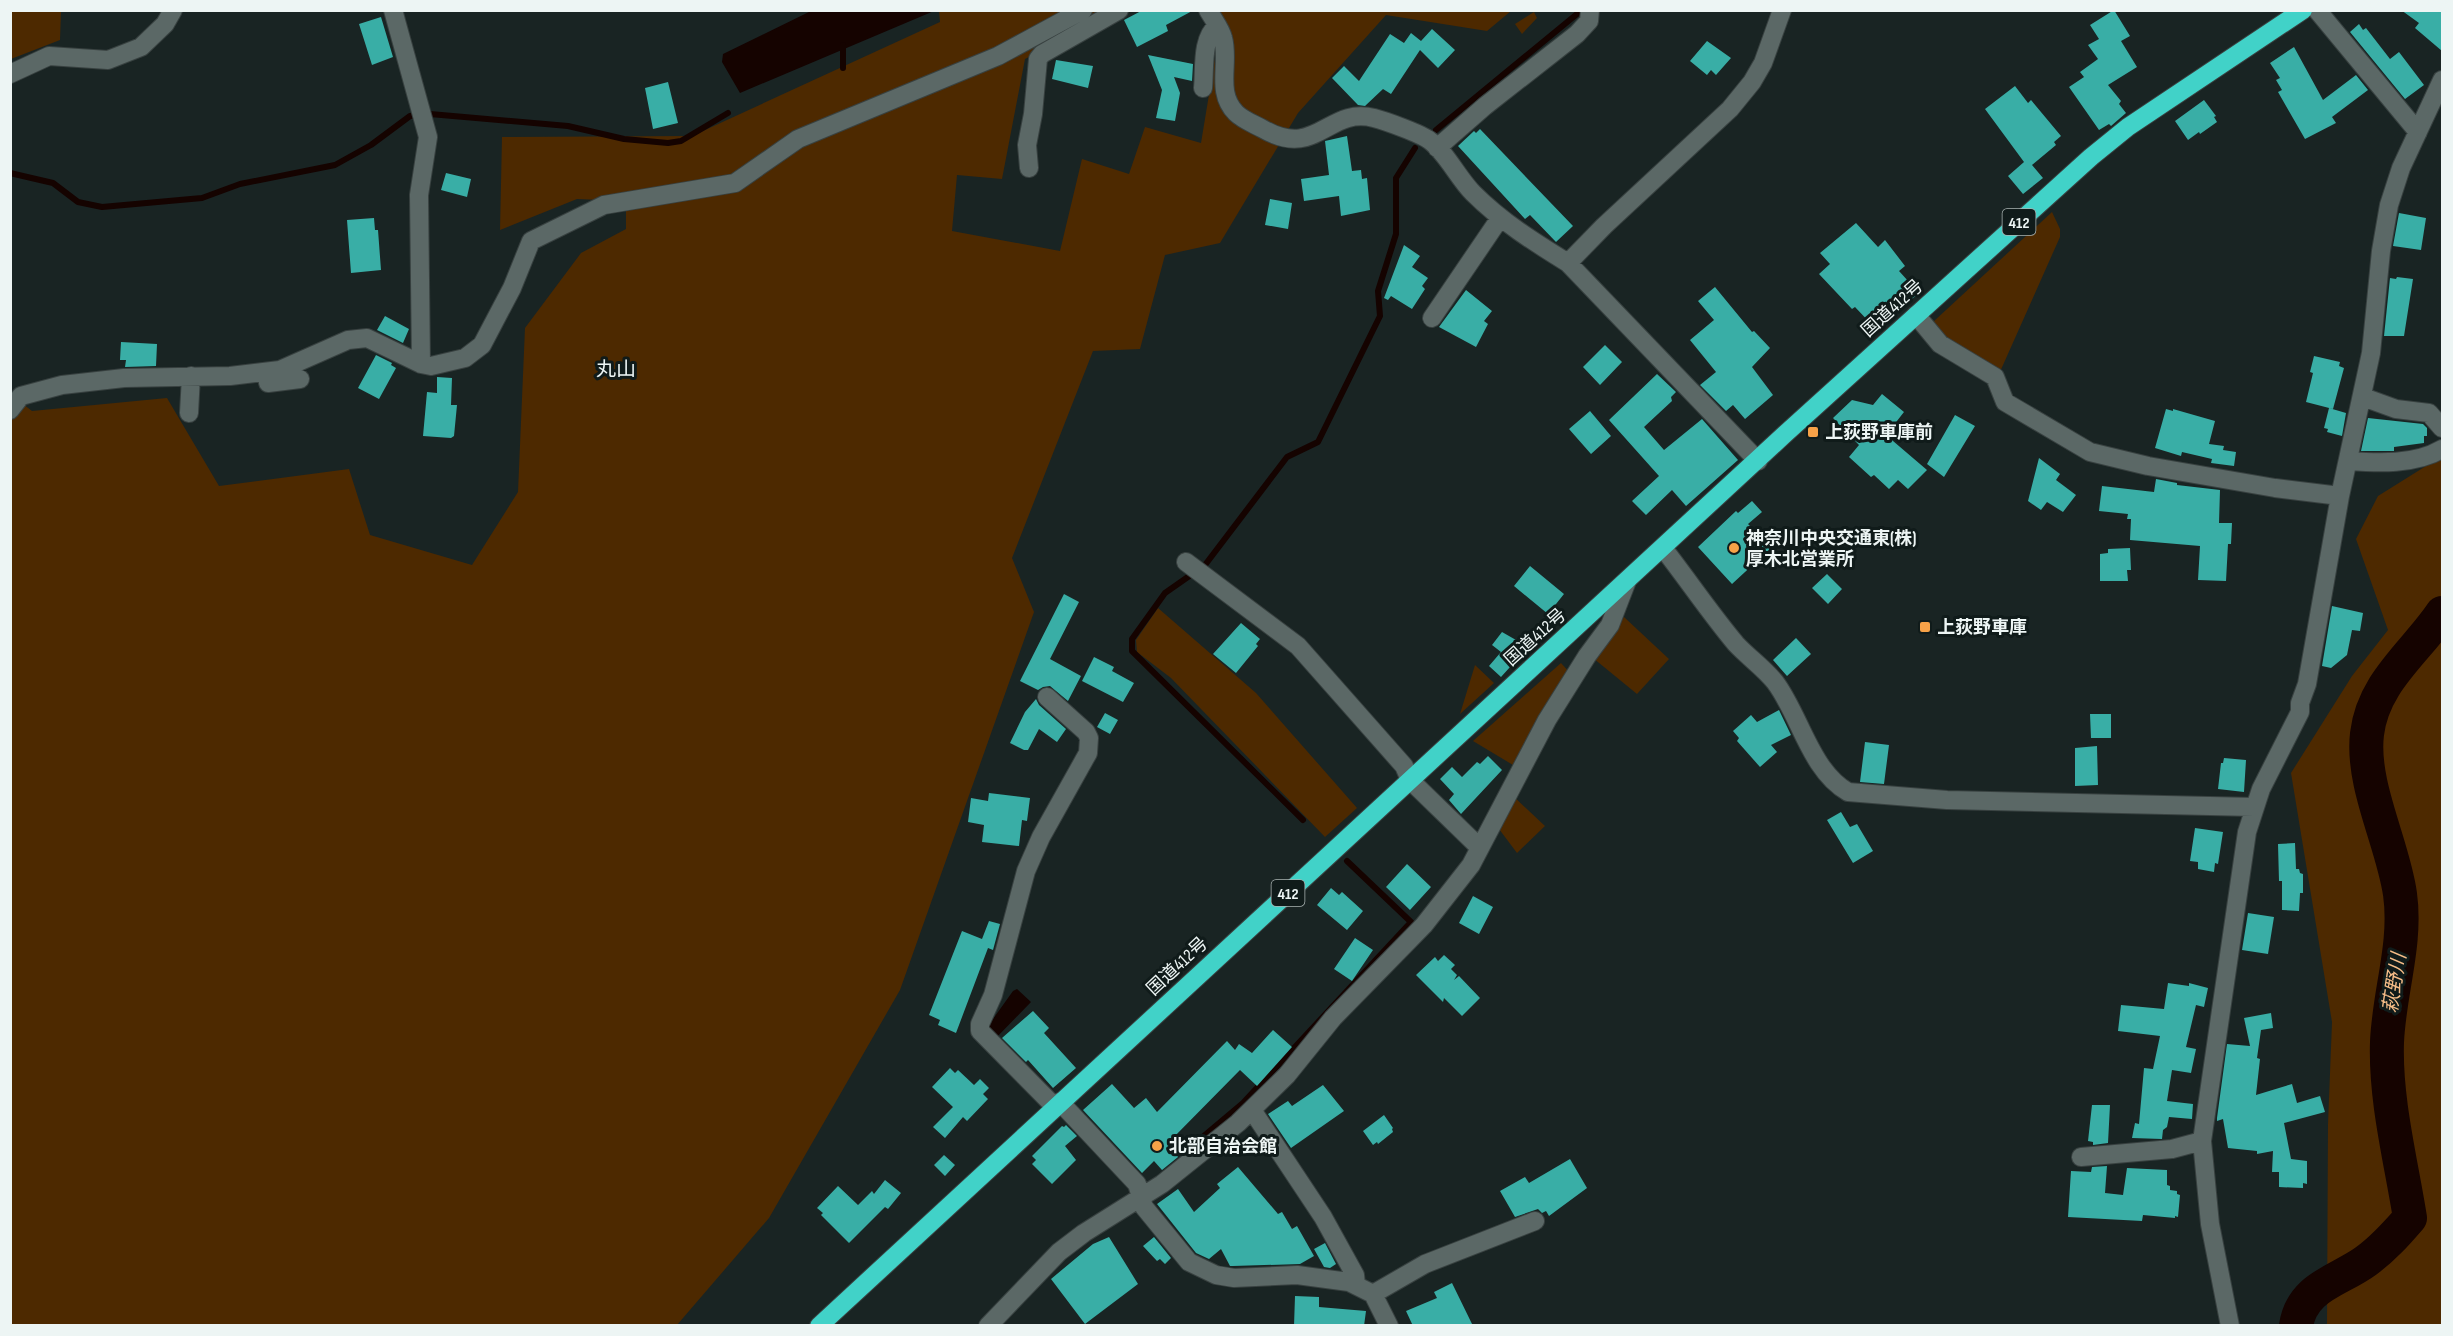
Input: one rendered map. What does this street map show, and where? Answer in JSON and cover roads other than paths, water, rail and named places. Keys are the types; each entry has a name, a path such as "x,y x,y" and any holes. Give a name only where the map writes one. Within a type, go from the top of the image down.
{"highway":[{"name":"国道412号","path":"819,1326 1057,1104 2091,157 2128,128 2303,10"}],"street":[{"path":"393,10 428,137 419,204 421,364"},
{"path":"10,410 21,396 62,385 197,370 225,376 280,370 348,339 367,338 421,364 431,366 465,358 482,345 512,288 531,241 604,205 735,183 798,139 998,56 1083,10"},
{"path":"1029,168 1027,145 1033,114 1038,58 1119,10"},
{"path":"1437,148 1485,106 1577,34 1589,21 1590,10"},
{"path":"1568,264 1604,226 1730,109 1752,82 1763,63 1782,10"},
{"path":"2317,10 2418,132"},
{"path":"154,44 170,28 170,16"},
{"path":"10,74 49,56 108,60 141,47 170,16"},
{"path":"1213,18 1223,37 1225,92 1238,115 1274,136 1293,140 1310,138 1342,120 1353,117 1366,117 1429,140 1472,192 1500,218 1534,244 1568,264 1758,462"},
{"path":"1203,88 1207,42 1213,18"},
{"path":"2230,1326 2210,1224 2202,1140 2246,842 2254,807 2300,712 2300,703 2307,684 2340,496 2371,353 2381,251 2389,205 2401,168 2442,80"},
{"path":"1432,318 1500,218"},
{"path":"1916,315 1940,344 1995,377 2005,402 2090,452 2148,466 2275,488 2340,496"},
{"path":"189,413 197,370"},
{"path":"267,371 268,383 300,379"},
{"path":"2363,396 2396,409 2429,413 2442,428"},
{"path":"2348,462 2401,461 2430,456 2442,449"},
{"path":"1663,548 1736,644 1776,683 1805,738 1831,778 1837,786 1848,792 1947,800 2254,807"},
{"path":"1192,567 1298,646 1404,766 1410,780 1479,847"},
{"path":"988,1326 1059,1252 1084,1233 1185,1168 1252,1110 1287,1075 1333,1018 1424,925 1471,865 1547,720 1587,656 1610,625 1628,581"},
{"path":"1047,697 1086,732 1089,738 1088,753 1041,837 1026,871 993,995 980,1024 980,1031 1137,1184 1144,1207 1189,1262 1216,1275 1253,1278 1297,1275 1356,1284 1373,1294 1389,1326"},
{"path":"1252,1110 1323,1216 1355,1275 1356,1284"},
{"path":"2082,1157 2172,1149 2202,1140"},
{"path":"1373,1294 1425,1264 1535,1221"}],"waterway":[{"path":"1436,130 1577,14 1578,10"},
{"path":"843,45 843,68"},
{"path":"10,173 53,183 78,202 102,207 202,198 240,184 335,165 371,145 410,116 430,114 568,126 624,139 668,143 681,141 728,113"},
{"path":"1303,820 1132,651 1132,639 1165,593 1205,565 1287,457 1318,442 1380,316 1378,291 1396,234 1396,178 1415,148"},
{"name":"萩野川","path":"2296,1326 2300,1313 2314,1293 2372,1256 2410,1218 2394,1130 2387,1064 2388,1023 2402,913 2396,875 2373,794 2366,753 2367,734 2377,699 2386,683 2442,613"},
{"path":"1186,1151 1243,1103 1411,922 1347,861"}],"place":[{"name":"上荻野車庫前","path":"1813,432"},
{"name":"神奈川中央交通東(株) 厚木北営業所","path":"1734,548"},
{"name":"上荻野車庫","path":"1925,627"},
{"name":"北部自治会館","path":"1157,1146"}],"district":[{"name":"丸山","path":"616,369"}]}
